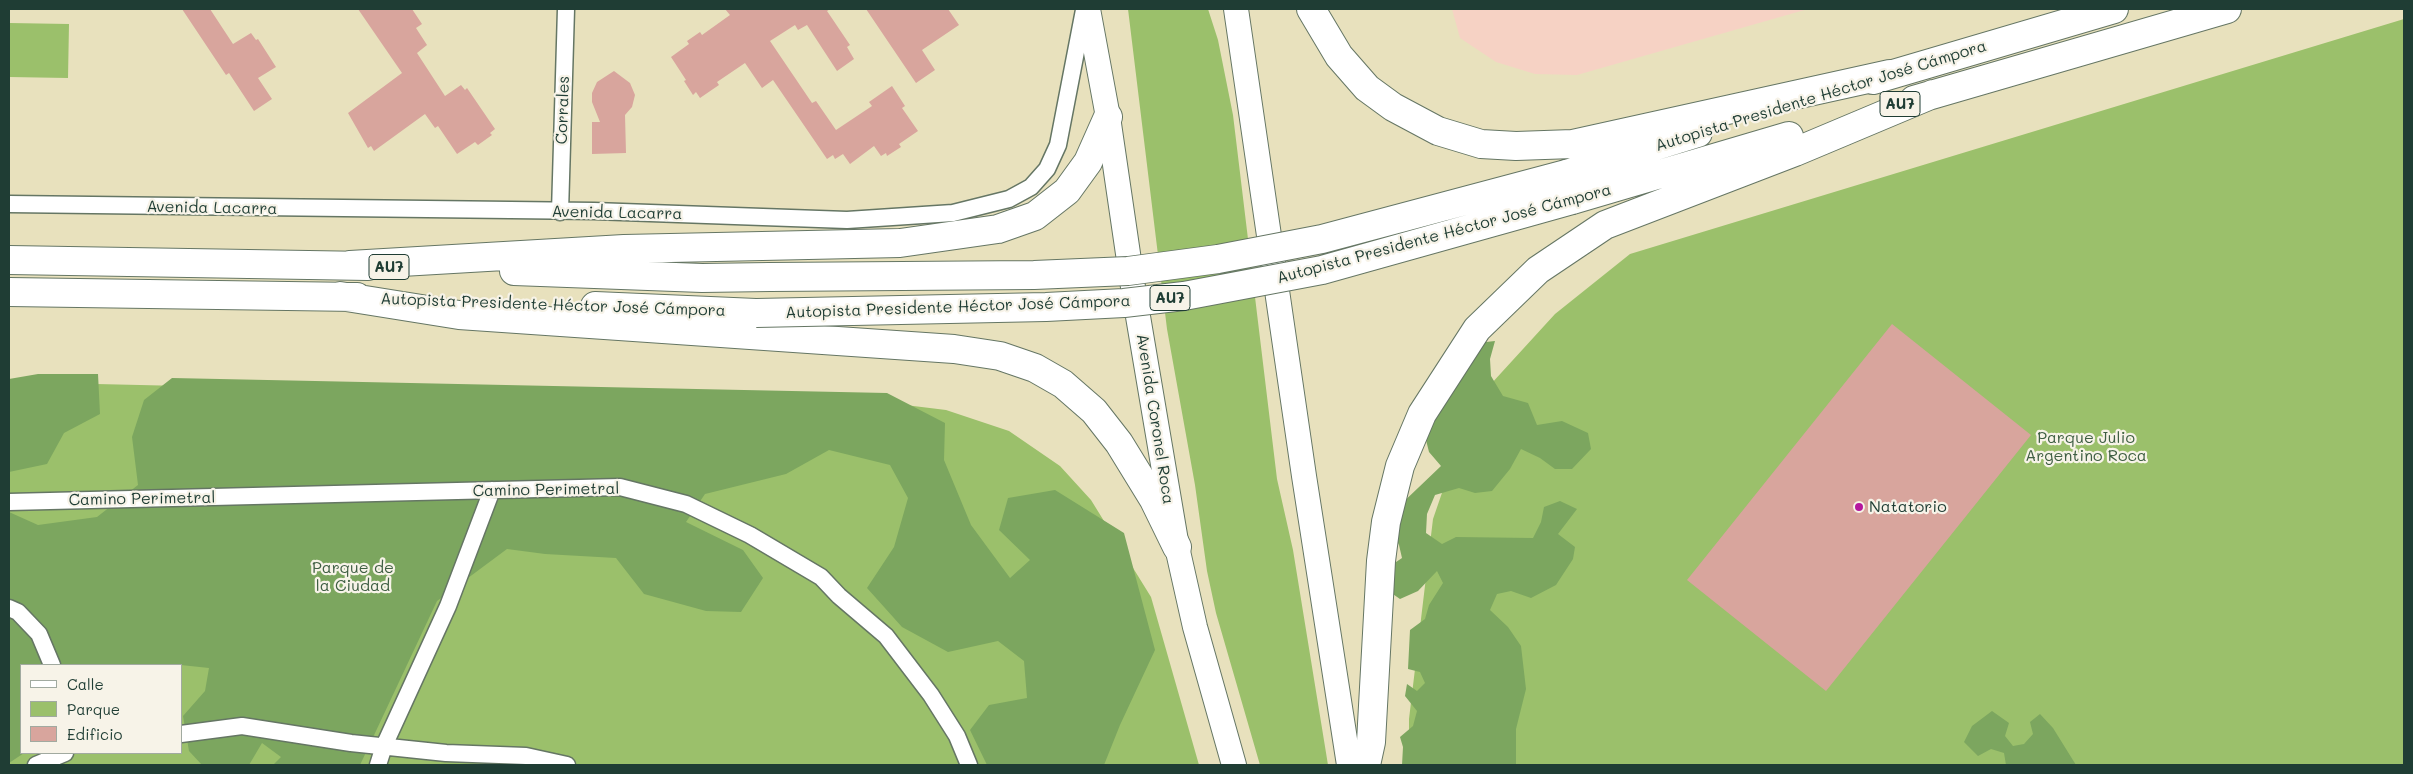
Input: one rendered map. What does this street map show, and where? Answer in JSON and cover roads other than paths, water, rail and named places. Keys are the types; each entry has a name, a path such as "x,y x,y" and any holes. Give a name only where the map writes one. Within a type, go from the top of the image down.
{"highway":[{"path":"1311,9 1340,56 1367,88 1393,108 1438,131 1481,144 1573,144 1890,74"},
{"name":"Autopista Presidente Héctor José Cámpora","path":"9,260 350,265 702,278 915,277 1128,270 1218,259 1322,239 1566,174 1890,74 2114,9"},
{"name":"Autopista Presidente Héctor José Cámpora","path":"9,292 340,296 756,313 1046,307 1124,303 1221,290 1322,270 1572,200 2227,9"},
{"path":"1366,765 1370,742 1380,560 1386,522 1400,466 1422,414 1477,329 1538,270 1605,225 1795,152 1933,94"},
{"path":"350,265 624,249 900,242 998,229 1035,216 1067,191 1088,162 1108,117"},
{"path":"340,296 459,315 954,349 1000,356 1035,368 1063,384 1094,411 1119,443 1154,500 1177,547"}],"main road":[{"name":"Avenida Coronel Roca","path":"1088,9 1108,117 1132,281 1177,547 1195,627 1234,765"},
{"path":"1236,9 1304,476 1349,765"}],"street":[{"name":"Corrales","path":"560,212 566,9"},
{"name":"Avenida Lacarra","path":"9,204 560,212 847,220 952,212 1009,199 1030,187 1047,169 1058,145 1084,9"},
{"name":"Camino Perimetral","path":"9,502 620,487 686,504 750,535 821,577 839,596 886,636 931,695 957,736 969,765"},
{"path":"378,765 384,746 448,606 492,490"},
{"path":"9,608 18,612 39,634 52,664"},
{"path":"182,734 242,726 263,728 296,736 384,746 445,759 526,756 567,765"},
{"path":"36,765 61,754"}],"place":[{"name":"Natatorio","path":"1859,507"}],"park label":[{"name":"Parque Julio Argentino Roca","path":"2086,447"},
{"name":"Parque de la Ciudad","path":"353,577"}]}
